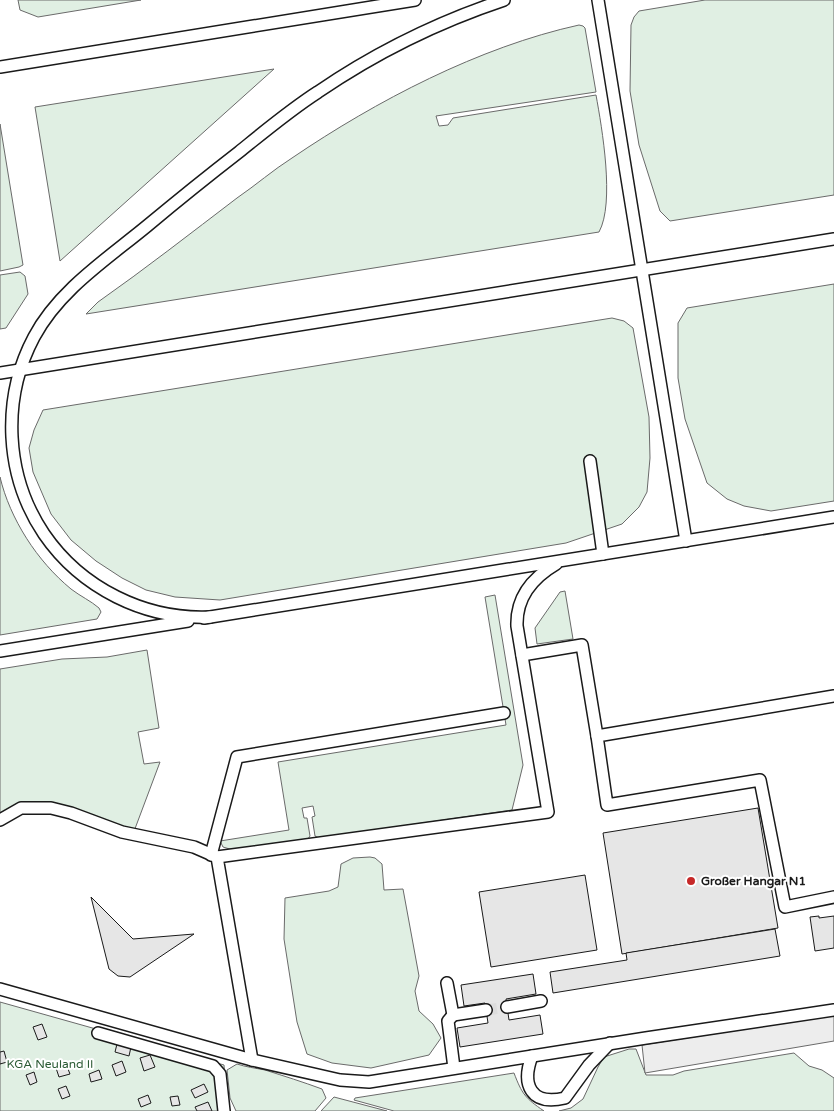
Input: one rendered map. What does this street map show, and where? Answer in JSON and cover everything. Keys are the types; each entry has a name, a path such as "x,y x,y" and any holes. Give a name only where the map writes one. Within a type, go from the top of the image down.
{"street":[{"path":"0,66 416,0"},
{"path":"210,617 169,615 119,599 80,573 48,539 26,502 14,460 12,444 12,412 20,370 27,351 43,322 72,288 281,118 317,92 396,46 435,27 504,0"},
{"path":"598,0 686,541"},
{"path":"0,373 834,239"},
{"path":"590,461 603,554"},
{"path":"0,651 834,517"},
{"path":"0,820 21,808 51,808 71,813 122,832 194,847 214,856 548,812 517,626 517,613 520,601 535,580 546,570 568,560"},
{"path":"522,655 582,645 607,805 760,780 785,907 834,897"},
{"path":"597,736 834,696"},
{"path":"252,1060 214,856 237,757 504,713"},
{"path":"447,983 453,1015"},
{"path":"0,989 252,1060 340,1080 369,1082 834,1010"},
{"path":"507,1007 541,1001"},
{"path":"454,1068 448,1021 453,1015 486,1010"},
{"path":"98,1033 213,1066 220,1074 224,1111"},
{"path":"532,1056 527,1076 530,1088 536,1097 552,1101 565,1098 589,1065 610,1044"}],"green space":[{"path":"18,0 141,0 38,17 20,10"},
{"path":"705,0 834,0 834,195 670,221 660,211 639,145 630,91 631,25 639,11"},
{"path":"579,25 585,28 596,92 436,116 439,126 448,125 453,118 596,95 604,145 607,185 604,219 599,232 86,314 98,302 278,167 358,116 429,78 466,62 504,47"},
{"path":"274,69 60,261 35,107"},
{"path":"0,124 23,265 0,271"},
{"path":"20,272 25,276 28,294 6,328 0,329 0,275"},
{"path":"834,284 834,501 771,511 744,506 727,499 707,483 685,419 678,378 678,323 687,308"},
{"path":"612,318 624,321 633,328 649,417 650,458 647,492 639,507 622,524 566,543 220,600 175,597 146,590 122,578 96,561 71,540 51,514 33,472 29,448 34,430 43,410"},
{"path":"0,477 18,524 36,552 47,566 71,589 99,608 101,612 97,619 0,635"},
{"path":"565,591 573,639 537,644 535,628 560,592"},
{"path":"495,595 523,765 512,810 319,838 315,836 312,817 315,816 313,806 302,808 304,818 307,818 310,836 308,839 233,850 223,847 220,841 289,830 278,762 506,725 485,597"},
{"path":"147,650 159,728 138,732 144,764 160,762 133,834 67,808 0,816 0,669 62,659 107,657"},
{"path":"353,858 375,858 382,864 384,890 403,889 419,976 415,991 419,1011 433,1024 441,1038 429,1055 371,1068 332,1063 307,1054 297,1022 284,939 285,898 329,891 338,887 341,864"},
{"name":"KGA Neuland II","path":"0,1002 224,1065 227,1111 0,1111"},
{"path":"629,1049 636,1049 646,1075 673,1075 684,1071 794,1053 809,1066 822,1070 834,1078 834,1111 559,1111 571,1108 583,1099 604,1057"},
{"path":"237,1064 265,1070 322,1089 326,1098 315,1111 236,1111 230,1098 227,1070"},
{"path":"514,1073 525,1095 532,1103 544,1111 394,1111 354,1100 355,1098"},
{"path":"334,1097 387,1111 321,1111"}],"shaded area":[{"path":"834,1015 834,1041 645,1073 642,1045"}],"building":[{"name":"Großer Hangar N1","path":"758,808 778,928 622,954 603,833"},
{"path":"585,875 597,950 491,967 479,892"},
{"path":"91,897 133,939 194,934 130,977 118,976 109,969"},
{"path":"819,916 819,918 834,916 834,948 815,951 810,917"},
{"path":"775,929 780,956 553,993 550,972 627,960 626,953"},
{"path":"533,974 536,994 506,999 509,1020 540,1015 543,1034 460,1047 457,1028 488,1023 485,1003 464,1006 461,985"},
{"path":"42,1024 47,1037 38,1040 33,1027"},
{"path":"117,1044 131,1047 129,1056 115,1052"},
{"path":"4,1051 7,1062 0,1064 0,1052"},
{"path":"150,1055 155,1067 144,1071 140,1058"},
{"path":"122,1061 126,1072 116,1076 112,1065"},
{"path":"66,1064 70,1074 59,1077 56,1068"},
{"path":"99,1070 102,1079 91,1082 89,1074"},
{"path":"34,1072 37,1082 30,1085 26,1075"},
{"path":"204,1084 208,1092 195,1098 191,1090"},
{"path":"66,1086 70,1096 62,1099 58,1089"},
{"path":"148,1095 151,1103 141,1107 138,1099"},
{"path":"178,1096 180,1105 172,1106 170,1097"},
{"path":"208,1102 212,1111 197,1111 195,1107"}],"tunnel":[{"path":"486,1010 507,1007"}],"place":[{"name":"Großer Hangar N1","path":"691,881"}]}
